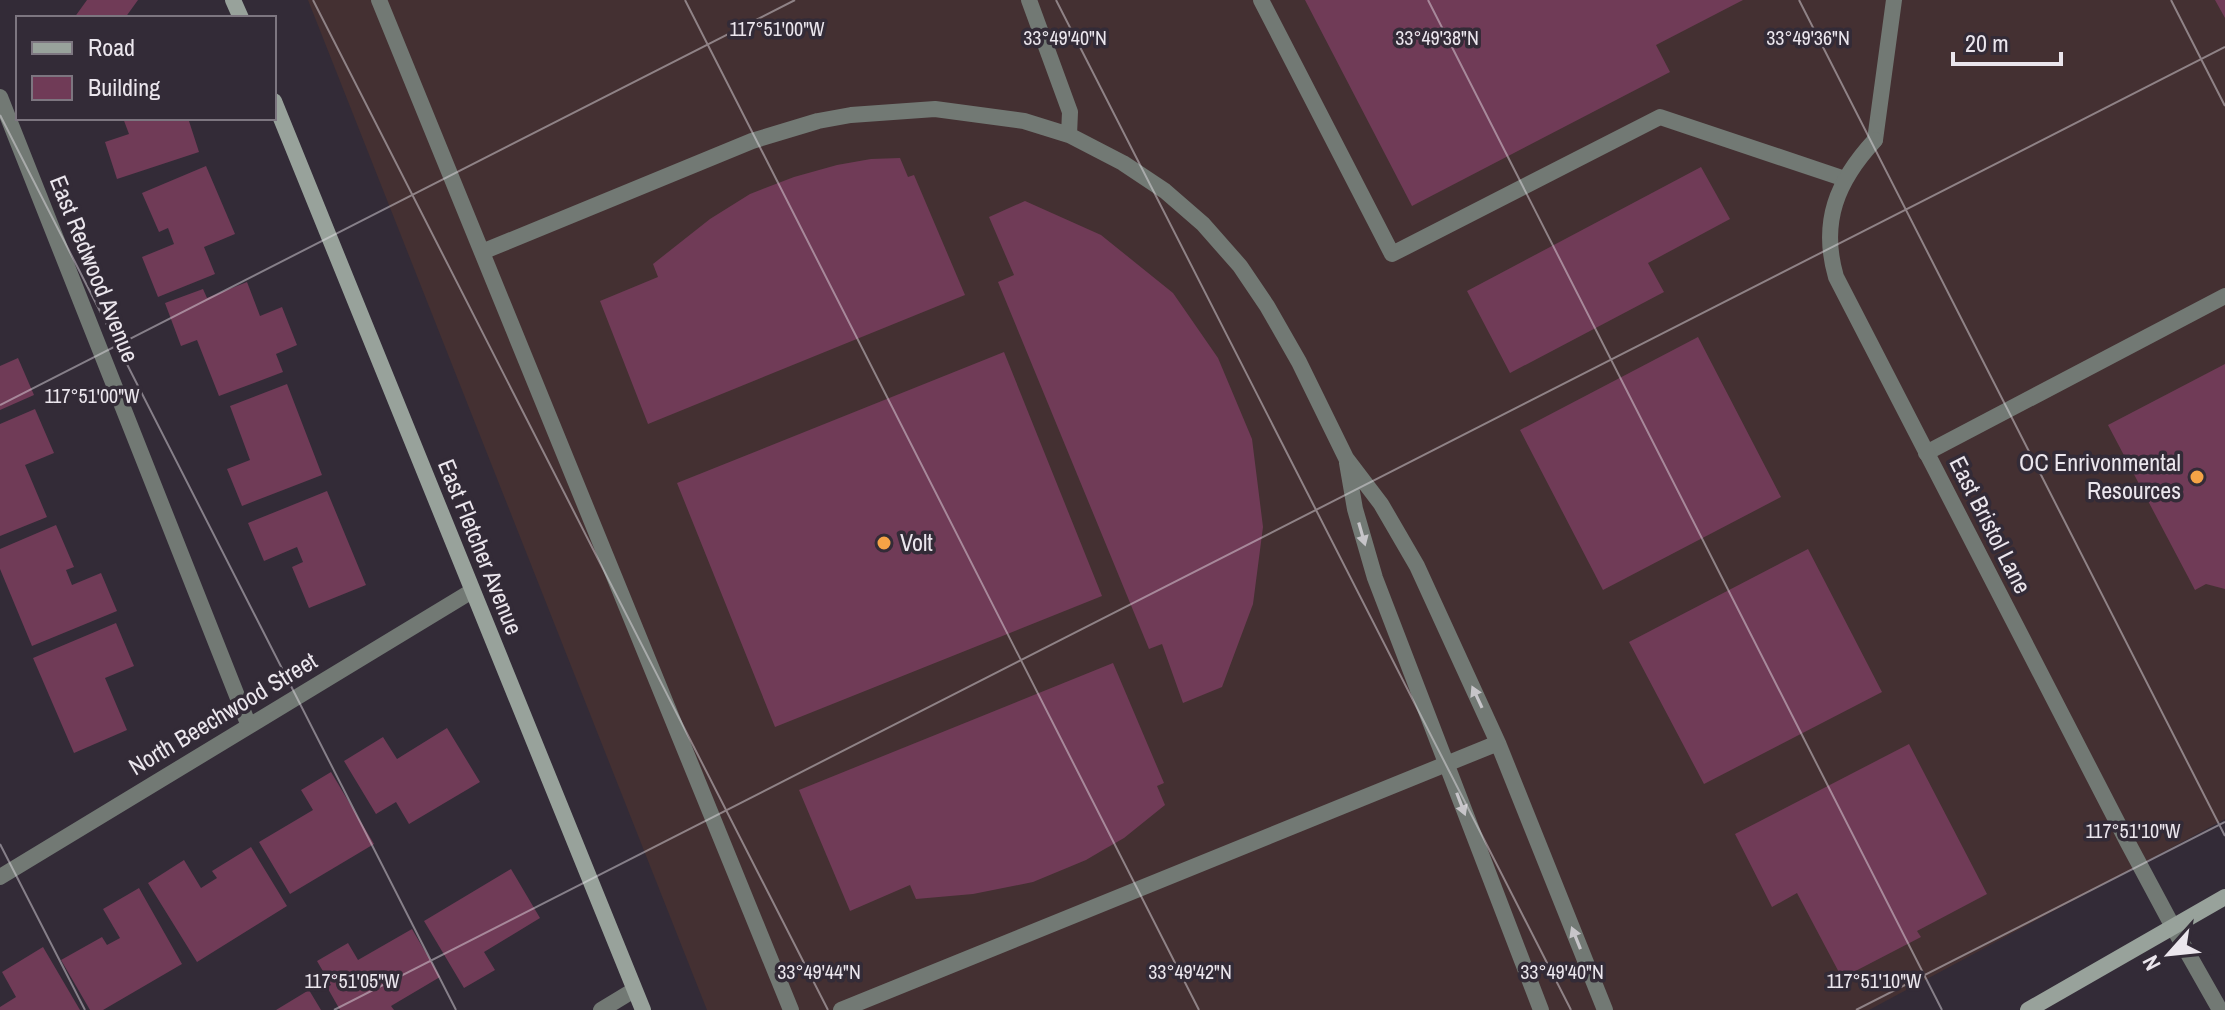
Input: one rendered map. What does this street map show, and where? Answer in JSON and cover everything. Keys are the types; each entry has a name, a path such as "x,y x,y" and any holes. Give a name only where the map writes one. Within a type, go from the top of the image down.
{"street":[{"path":"379,0 791,1010"},
{"path":"1029,0 1070,112 1069,135"},
{"path":"1261,0 1392,254 1660,117 1845,179"},
{"name":"East Bristol Lane","path":"1894,0 1875,140 1858,158 1835,200 1830,227 1830,256 1836,277 2173,927 2220,1010"},
{"name":"East Redwood Avenue","path":"0,97 249,726"},
{"name":"East Fletcher Avenue","path":"276,106 643,1010"},
{"path":"482,252 752,141 818,121 851,115 935,109 1024,121 1069,135 1123,163 1165,191 1203,224 1240,266 1267,306 1299,362 1346,458 1381,504 1417,566 1498,743 1605,1010"},
{"path":"1926,453 2225,296"},
{"path":"1346,458 1355,509 1375,578 1541,1010"},
{"name":"North Beechwood Street","path":"0,877 472,591"},
{"path":"841,1010 1498,743"},
{"path":"2028,1010 2225,897"},
{"path":"601,1010 634,990"}],"shaded area":[{"path":"308,0 2225,0 2225,819 1869,1010 707,1010"}],"building":[{"path":"87,0 138,0 126,16 75,16"},
{"path":"1305,0 1743,0 1656,45 1670,72 1412,206"},
{"path":"2215,0 2225,0 2225,18"},
{"path":"124,120 189,120 199,152 117,179 105,142 129,134"},
{"path":"900,158 908,177 914,175 965,295 648,424 600,301 658,277 653,264 710,219 750,194 837,165"},
{"path":"206,166 235,234 204,247 215,274 158,297 142,257 174,244 168,228 159,232 142,193"},
{"path":"1701,167 1730,219 1648,263 1664,292 1510,373 1467,291"},
{"path":"1025,201 1101,235 1173,293 1218,358 1252,439 1263,527 1253,604 1222,687 1183,703 1162,644 1149,649 998,282 1014,275 989,217"},
{"path":"247,282 260,316 282,307 297,345 276,354 283,372 219,396 197,340 181,346 165,303 203,289 207,298"},
{"path":"1698,337 1781,497 1603,590 1520,430"},
{"path":"1004,352 1102,596 775,727 677,483"},
{"path":"18,358 34,395 0,410 0,366"},
{"path":"2225,364 2225,589 2206,584 2195,590 2108,425"},
{"path":"287,384 322,475 242,506 227,469 250,460 230,406"},
{"path":"35,409 54,453 25,465 47,517 0,536 0,424"},
{"path":"327,491 366,585 309,608 292,567 303,562 297,547 264,561 248,523"},
{"path":"56,525 74,567 66,570 72,585 101,573 117,611 32,646 0,569 0,549"},
{"path":"1808,549 1882,692 1704,784 1629,642"},
{"path":"116,623 134,666 105,678 127,730 74,753 33,658"},
{"path":"1113,663 1164,783 1157,786 1165,805 1124,838 1086,860 1033,882 973,894 916,899 910,885 850,911 799,790"},
{"path":"447,728 480,782 409,824 396,802 376,814 344,761 383,737 397,759"},
{"path":"1909,744 1987,894 1917,931 1921,937 1842,978 1797,893 1772,907 1735,834"},
{"path":"331,772 374,844 290,894 259,842 313,810 301,790"},
{"path":"251,847 287,906 197,962 148,883 184,860 201,888 217,878 212,871"},
{"path":"511,869 540,918 484,952 495,970 464,988 424,921"},
{"path":"139,888 182,964 103,1010 90,1010 61,960 102,937 107,945 120,938 103,909"},
{"path":"412,929 440,977 391,1006 394,1010 340,1010 327,987 331,985 317,961 348,943 358,960"},
{"path":"43,947 80,1010 0,1010 16,997 2,972"},
{"path":"309,990 321,1010 276,1010"}],"place":[{"name":"OC Enrivonmental Resources","path":"2197,477"},
{"name":"Volt","path":"884,543"}]}
